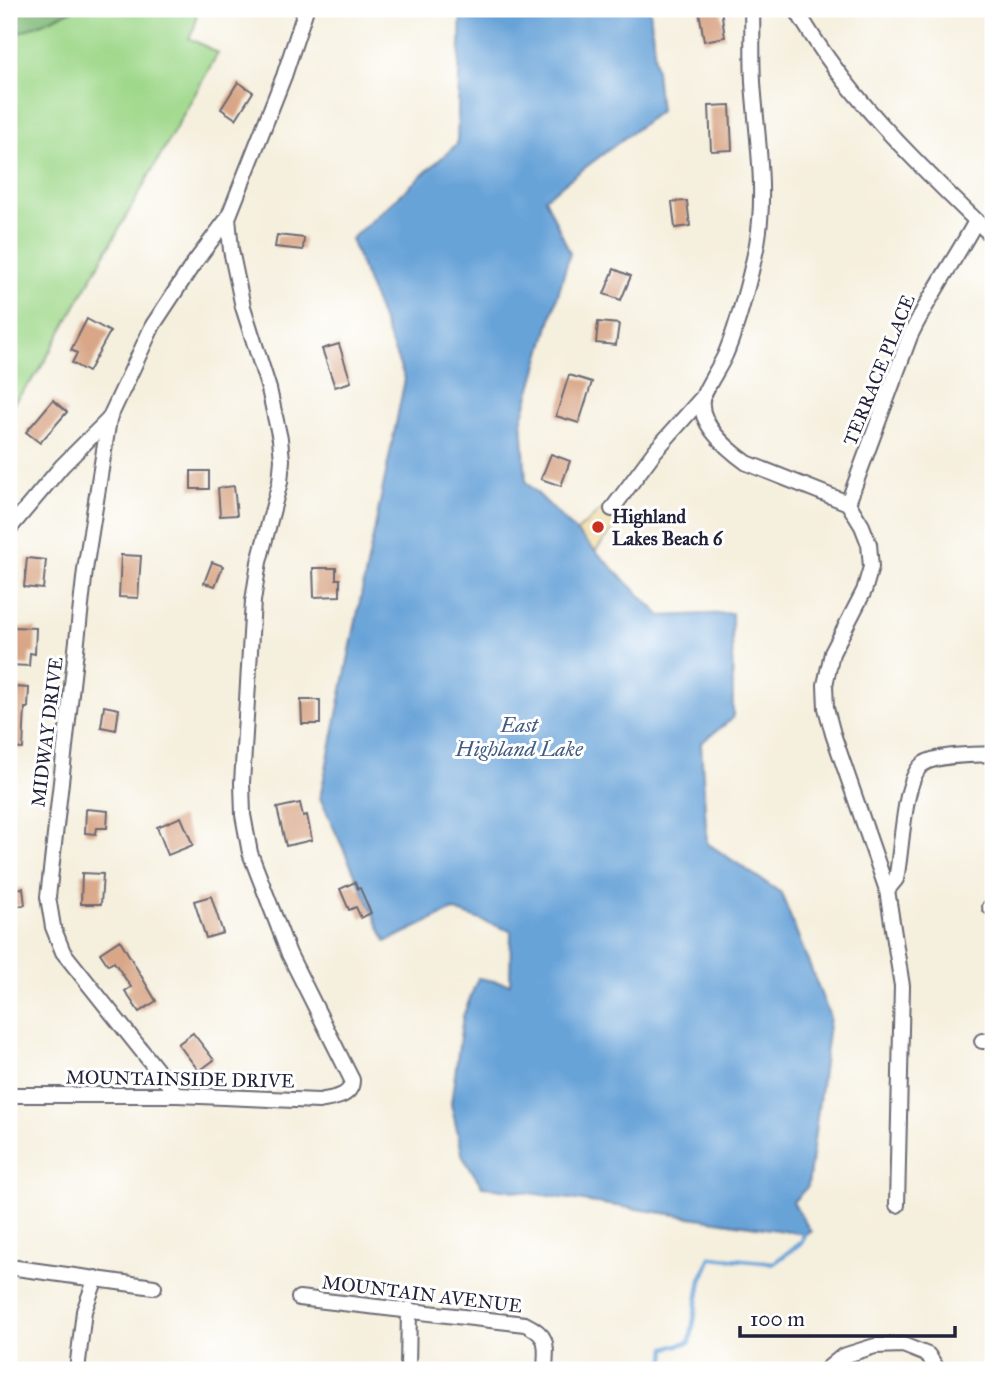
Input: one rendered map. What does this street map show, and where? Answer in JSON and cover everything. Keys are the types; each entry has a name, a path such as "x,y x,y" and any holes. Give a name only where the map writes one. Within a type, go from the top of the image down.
{"street":[{"path":"9,529 62,466 110,418 153,326 192,266 228,218 284,75 306,9"},
{"path":"612,509 655,451 701,399 727,352 757,244 761,200 761,154 754,93 752,9"},
{"path":"796,9 836,72 860,101 993,237"},
{"name":"MOUNTAINSIDE DRIVE","path":"9,1095 177,1095 319,1101 338,1097 352,1087 352,1080 289,954 259,881 250,853 243,815 242,783 253,601 259,562 280,482 282,460 281,439 269,389 243,307 231,250 228,218"},
{"name":"TERRACE PLACE","path":"848,503 910,336 934,289 950,267 976,220"},
{"path":"701,399 705,418 718,439 747,463 848,503 869,544 871,566 864,591 832,653 825,685 833,734 887,890 902,986 897,1205"},
{"name":"MIDWAY DRIVE","path":"110,418 85,570 48,897 53,927 63,952 177,1095"},
{"path":"887,890 896,879 908,788 915,773 924,763 940,758 993,754"},
{"path":"9,1267 153,1287"},
{"path":"77,1370 85,1311 96,1278"},
{"name":"MOUNTAIN AVENUE","path":"299,1298 525,1324 539,1331 545,1340 545,1370"},
{"path":"408,1370 409,1309"},
{"path":"827,1370 843,1356 874,1346 903,1345 928,1355 938,1370"}],"green space":[{"path":"9,9 75,9 9,37"},
{"path":"75,9 197,9 195,26 189,38 218,53 38,373 9,408 9,37"}],"sand":[{"name":"Highland Lakes Beach 6","path":"602,509 619,523 595,551 576,532"}],"water":[{"name":"East Highland Lake","path":"461,9 650,9 660,111 545,198 570,253 522,419 526,482 661,616 732,613 733,718 701,743 707,843 781,893 830,1017 808,1186 793,1202 811,1232 804,1234 482,1186 463,1157 451,1104 463,1016 478,978 510,984 511,931 453,910 386,942 320,798 405,379 351,239 457,144"}],"building":[{"path":"721,9 725,37 704,41 699,11"},
{"path":"238,82 253,92 236,119 221,109"},
{"path":"730,105 732,150 711,151 709,106"},
{"path":"687,201 690,226 675,228 672,202"},
{"path":"277,235 304,238 303,250 275,247"},
{"path":"614,269 631,276 621,300 604,294"},
{"path":"87,319 110,332 88,372 72,363 77,353 71,350"},
{"path":"598,322 619,324 616,345 596,343"},
{"path":"339,344 351,382 335,387 322,349"},
{"path":"569,375 592,382 579,423 556,416"},
{"path":"53,400 67,412 40,443 26,432"},
{"path":"551,454 570,461 561,486 541,479"},
{"path":"191,471 209,471 209,489 191,489"},
{"path":"234,486 237,515 220,516 218,488"},
{"path":"121,555 141,556 138,598 119,597"},
{"path":"27,558 46,560 43,589 24,587"},
{"path":"212,562 223,566 215,586 204,583"},
{"path":"313,568 336,568 336,579 340,579 340,596 314,597"},
{"path":"13,627 36,628 35,654 30,653 29,666 10,665 9,635 13,635"},
{"path":"15,687 29,688 23,749 9,748 9,726 12,726"},
{"path":"301,700 320,700 320,724 302,724"},
{"path":"104,706 119,709 116,730 101,727"},
{"path":"300,803 303,816 307,815 312,840 286,846 277,808"},
{"path":"86,809 108,811 107,828 97,828 96,834 85,833"},
{"path":"181,817 193,845 168,855 157,827"},
{"path":"82,873 103,874 101,904 81,904"},
{"path":"355,882 371,913 361,918 356,907 349,910 340,889"},
{"path":"23,888 25,905 9,907 9,889"},
{"path":"211,896 223,933 206,938 194,901"},
{"path":"120,940 156,1001 139,1012 125,991 131,987 114,962 108,965 100,953"},
{"path":"193,1033 214,1060 199,1071 178,1044"}],"waterway":[{"path":"664,1370 666,1348 690,1342 701,1280 711,1257 774,1263 802,1242 804,1234"}],"place":[{"name":"Highland Lakes Beach 6","path":"598,527"}]}
